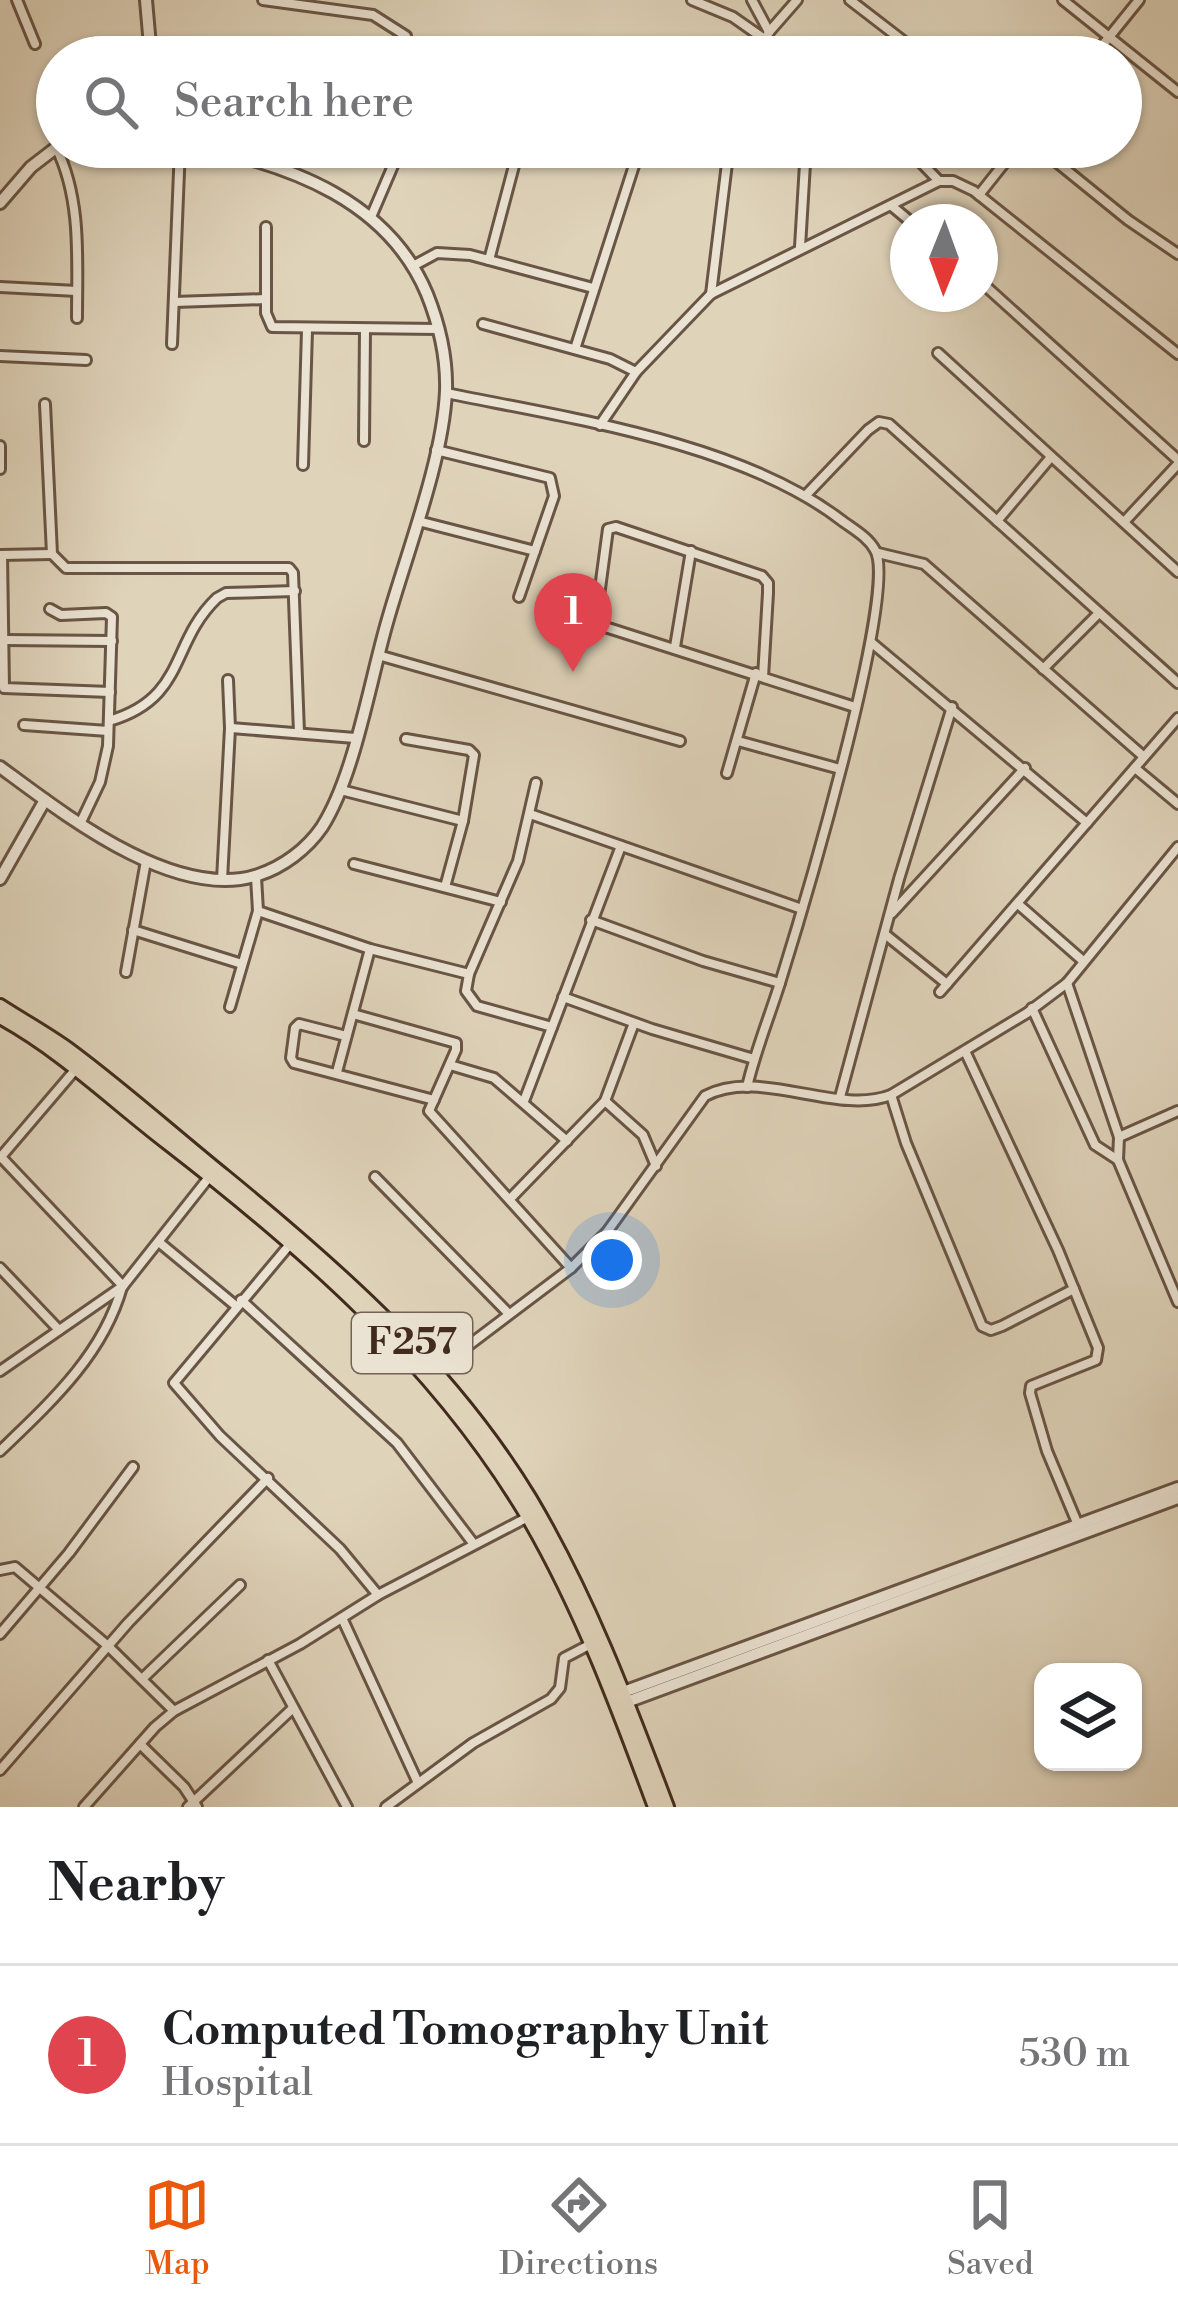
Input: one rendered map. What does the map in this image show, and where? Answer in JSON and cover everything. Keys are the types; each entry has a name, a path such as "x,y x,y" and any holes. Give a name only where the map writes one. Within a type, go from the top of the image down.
{"main road":[{"name":"F257","path":"0,1006 65,1047 295,1233 361,1292 478,1421 537,1512 589,1610 656,1807"},
{"name":"F257","path":"2,1022 76,1068 291,1243 358,1304 434,1384 528,1517 620,1698 667,1807"}],"street":[{"path":"17,0 35,44"},
{"path":"146,0 149,36"},
{"path":"262,0 373,15 406,36"},
{"path":"692,0 714,5 767,36"},
{"path":"752,0 767,36"},
{"path":"767,36 797,0"},
{"path":"850,0 897,36"},
{"path":"1063,0 1108,36"},
{"path":"1112,36 1139,0"},
{"path":"373,15 374,3"},
{"path":"1142,63 1178,92"},
{"path":"0,202 36,167"},
{"path":"66,168 75,205 77,318"},
{"path":"172,344 179,168"},
{"path":"0,767 146,861 174,875 222,881 256,877 284,864 311,842 339,790 418,521 446,393 438,329 400,246 371,217 322,185 280,168"},
{"path":"371,217 392,168"},
{"path":"489,260 514,168"},
{"path":"575,349 633,168"},
{"path":"711,294 726,168"},
{"path":"800,247 805,168"},
{"path":"926,168 939,181"},
{"path":"979,195 1000,168"},
{"path":"1064,168 1178,254"},
{"path":"898,204 939,181 953,181 979,195 1178,354"},
{"path":"600,425 636,372 711,294 800,247 890,208"},
{"path":"266,226 266,313 272,327 438,329"},
{"path":"413,266 437,253 489,260 593,288"},
{"path":"0,286 77,291"},
{"path":"998,297 1178,462 1124,522"},
{"path":"174,302 266,299"},
{"path":"483,324 610,359 636,372"},
{"path":"303,465 307,330"},
{"path":"364,441 365,330"},
{"path":"938,353 1178,572"},
{"path":"0,356 86,360"},
{"path":"446,393 600,425 710,457 808,494 865,538 878,554 880,587 871,643 802,909 747,1087"},
{"path":"45,404 52,554 66,568 289,568 296,591 299,733"},
{"path":"808,494 868,430 880,422 889,424 1178,683"},
{"path":"0,446 0,469"},
{"path":"434,450 550,478 554,496 519,597"},
{"path":"997,521 1051,458"},
{"path":"418,521 535,551"},
{"path":"727,773 760,675 768,584 762,576 691,551 616,527 608,529 596,619 602,626 676,647 760,675 855,707"},
{"path":"676,647 691,551"},
{"path":"52,554 1,555 4,688 110,692"},
{"path":"878,554 924,564 1143,756"},
{"path":"24,725 108,726 138,712 157,698 217,598 226,593 296,591"},
{"path":"50,609 61,615 110,614 108,726 100,782 81,822"},
{"path":"1043,669 1099,613"},
{"path":"4,640 112,641"},
{"path":"871,643 1088,823"},
{"path":"378,655 680,741"},
{"path":"222,881 228,680"},
{"path":"840,1096 952,707"},
{"path":"940,992 1178,718"},
{"path":"230,728 355,738"},
{"path":"406,739 469,750 473,755 464,821 445,887"},
{"path":"738,742 840,769"},
{"path":"891,914 1025,768"},
{"path":"1135,768 1178,804"},
{"path":"536,783 501,902 466,991 477,1006 552,1027"},
{"path":"339,790 464,821"},
{"path":"0,879 45,800"},
{"path":"530,814 802,909"},
{"path":"524,1101 621,846"},
{"path":"436,1370 571,1268 607,1232 705,1096 719,1089 747,1087 868,1100 891,1095 1067,983 1178,847"},
{"path":"126,972 146,861"},
{"path":"354,864 501,902"},
{"path":"230,1007 257,910 256,877"},
{"path":"1018,904 1082,960"},
{"path":"257,910 370,949 469,974"},
{"path":"591,920 780,983"},
{"path":"133,930 242,964"},
{"path":"886,935 947,984"},
{"path":"337,1072 370,949"},
{"path":"1067,983 1119,1137 1118,1160 1178,1302"},
{"path":"563,997 754,1059"},
{"path":"1032,1008 1096,1144 1118,1160"},
{"path":"353,1014 452,1039 456,1049 429,1111 571,1268"},
{"path":"510,1199 605,1101 634,1023"},
{"path":"346,1036 299,1024 290,1049 294,1064 434,1100"},
{"path":"965,1052 1100,1355 1031,1386 1030,1393 1039,1430 1078,1525"},
{"path":"449,1065 494,1078 567,1141"},
{"path":"76,1068 0,1158 123,1286"},
{"path":"891,1095 906,1143 982,1326 992,1330 1002,1326 1074,1289"},
{"path":"605,1101 644,1135 656,1166"},
{"path":"1119,1137 1178,1111"},
{"path":"0,1371 123,1286 210,1176"},
{"path":"375,1178 509,1314"},
{"path":"160,1243 239,1303 397,1443 473,1544"},
{"path":"291,1243 174,1383 220,1436 340,1550 378,1595"},
{"path":"0,1268 59,1330"},
{"path":"0,1451 94,1350 113,1319 123,1286"},
{"path":"0,1634 134,1467"},
{"path":"0,1770 108,1646 268,1478"},
{"path":"620,1698 1178,1488"},
{"path":"620,1698 1178,1498"},
{"path":"85,1807 175,1711 378,1595 528,1517"},
{"path":"0,1570 15,1567 42,1586 175,1711"},
{"path":"142,1679 240,1585"},
{"path":"342,1618 418,1783"},
{"path":"386,1807 473,1743 550,1699 560,1688 564,1658 591,1644"},
{"path":"268,1660 347,1807"},
{"path":"140,1744 193,1805 292,1709"}],"place":[{"name":"Computed Tomography Unit","path":"573,672"}]}
